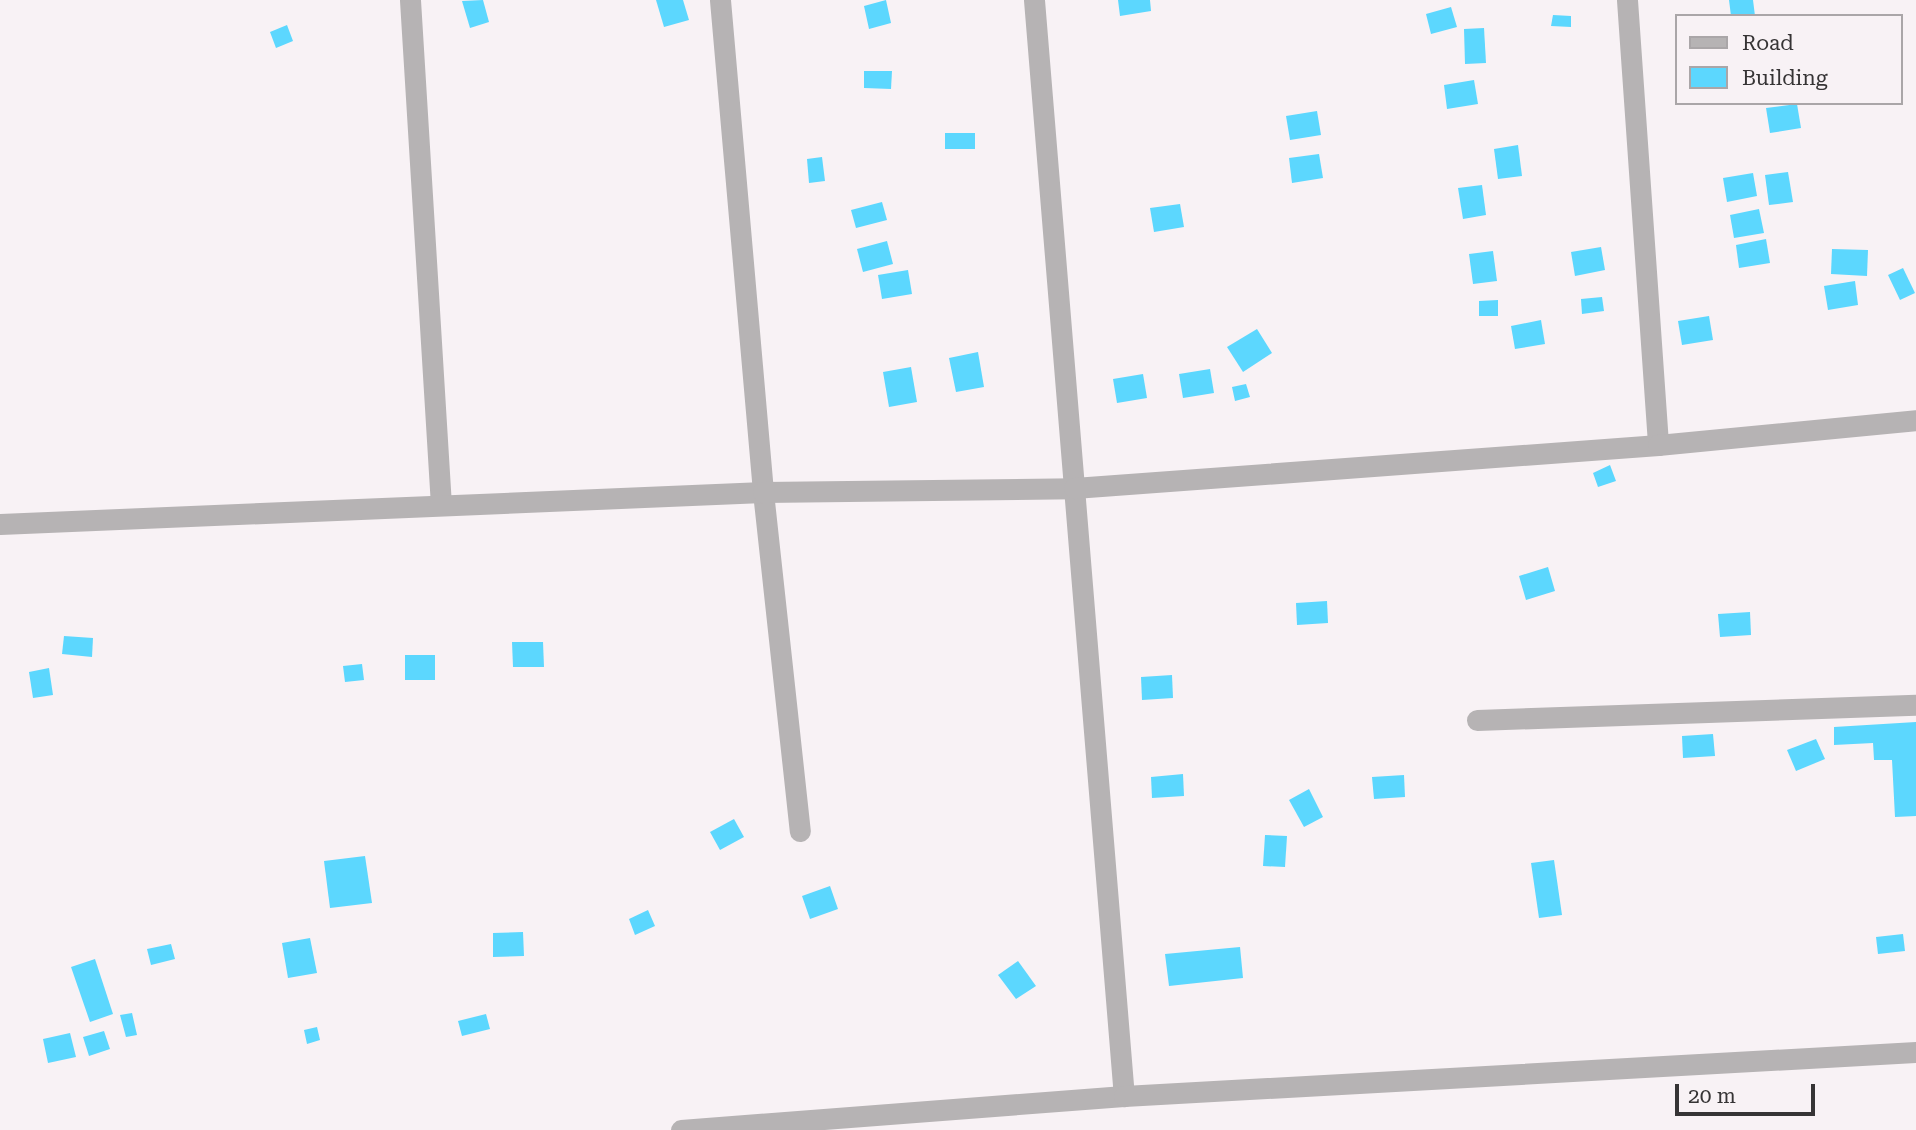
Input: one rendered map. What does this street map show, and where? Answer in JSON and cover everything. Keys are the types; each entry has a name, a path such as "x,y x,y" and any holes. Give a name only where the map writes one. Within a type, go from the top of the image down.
{"street":[{"path":"410,0 441,505"},
{"path":"720,0 763,492 800,831"},
{"path":"1034,0 1124,1096"},
{"path":"1627,0 1658,445"},
{"path":"0,524 763,492 1074,488 1658,445 1916,420"},
{"path":"1478,720 1916,705"},
{"path":"681,1130 1124,1096 1916,1052"}],"building":[{"path":"483,0 489,22 470,28 462,1"},
{"path":"656,0 683,0 689,20 664,27"},
{"path":"886,0 891,23 869,29 864,6"},
{"path":"1118,0 1150,0 1151,11 1120,16"},
{"path":"1729,0 1753,0 1755,14 1731,14"},
{"path":"1451,7 1457,27 1431,34 1426,14"},
{"path":"1553,15 1571,16 1571,27 1551,26"},
{"path":"287,25 293,41 276,48 270,32"},
{"path":"1484,28 1486,63 1465,64 1464,29"},
{"path":"864,71 892,71 891,89 864,88"},
{"path":"1474,80 1478,104 1447,109 1444,85"},
{"path":"1797,105 1801,128 1770,133 1766,108"},
{"path":"1317,111 1321,135 1290,140 1286,116"},
{"path":"945,133 975,133 975,149 945,149"},
{"path":"1518,145 1522,176 1498,179 1494,149"},
{"path":"1319,154 1323,178 1292,183 1289,158"},
{"path":"822,157 825,181 809,183 807,159"},
{"path":"1788,172 1793,202 1769,205 1765,175"},
{"path":"1753,173 1757,196 1727,202 1723,178"},
{"path":"1482,185 1486,215 1463,219 1458,188"},
{"path":"882,202 887,220 856,228 851,210"},
{"path":"1180,204 1184,227 1154,232 1150,208"},
{"path":"1759,209 1764,233 1734,238 1730,215"},
{"path":"1766,239 1770,263 1739,268 1736,245"},
{"path":"887,241 893,264 863,272 857,249"},
{"path":"1601,247 1605,270 1575,276 1571,252"},
{"path":"1832,249 1868,250 1867,276 1831,274"},
{"path":"1493,251 1497,281 1473,284 1469,254"},
{"path":"1903,268 1915,293 1900,300 1888,275"},
{"path":"908,270 912,294 882,299 878,275"},
{"path":"1855,281 1858,305 1828,310 1824,286"},
{"path":"1602,297 1604,311 1582,314 1581,299"},
{"path":"1498,300 1498,316 1479,316 1479,301"},
{"path":"1709,316 1713,340 1682,345 1678,321"},
{"path":"1541,320 1545,344 1515,349 1511,326"},
{"path":"1257,329 1272,353 1243,372 1227,347"},
{"path":"978,352 984,387 956,392 949,358"},
{"path":"911,367 917,402 889,407 883,372"},
{"path":"1210,369 1214,393 1183,398 1179,374"},
{"path":"1143,374 1147,398 1117,403 1113,379"},
{"path":"1246,384 1250,397 1235,401 1232,387"},
{"path":"1610,465 1616,481 1598,487 1593,473"},
{"path":"1548,567 1555,591 1526,600 1519,576"},
{"path":"1327,601 1328,623 1297,625 1296,603"},
{"path":"1750,612 1751,635 1720,637 1718,614"},
{"path":"64,636 93,638 92,657 62,654"},
{"path":"512,642 543,642 544,667 513,667"},
{"path":"405,655 435,655 435,680 405,680"},
{"path":"362,664 364,680 345,682 343,666"},
{"path":"49,668 53,695 33,698 29,672"},
{"path":"1172,675 1173,698 1142,700 1141,677"},
{"path":"1916,722 1916,816 1895,817 1892,760 1874,760 1873,743 1834,745 1834,727"},
{"path":"1713,734 1715,756 1683,758 1682,736"},
{"path":"1816,739 1825,759 1796,771 1787,750"},
{"path":"1183,774 1184,796 1152,798 1151,777"},
{"path":"1404,775 1405,797 1374,799 1372,777"},
{"path":"1309,789 1323,817 1304,827 1289,800"},
{"path":"734,819 744,837 720,850 710,832"},
{"path":"1265,835 1287,836 1285,867 1263,866"},
{"path":"365,856 372,903 330,908 324,861"},
{"path":"1554,860 1562,915 1539,918 1531,863"},
{"path":"830,886 838,909 810,919 802,896"},
{"path":"648,910 655,926 635,935 629,919"},
{"path":"523,932 524,956 493,957 493,933"},
{"path":"1903,934 1905,951 1878,954 1876,937"},
{"path":"310,938 317,973 288,978 282,943"},
{"path":"171,944 175,959 151,965 147,949"},
{"path":"1240,947 1243,978 1169,986 1165,954"},
{"path":"95,959 113,1014 90,1022 71,967"},
{"path":"1018,961 1036,986 1016,999 998,975"},
{"path":"132,1013 137,1035 126,1037 120,1015"},
{"path":"486,1014 490,1029 462,1036 458,1021"},
{"path":"317,1027 320,1040 307,1044 304,1030"},
{"path":"104,1031 110,1049 89,1056 83,1037"},
{"path":"70,1033 76,1057 48,1063 43,1039"}]}
